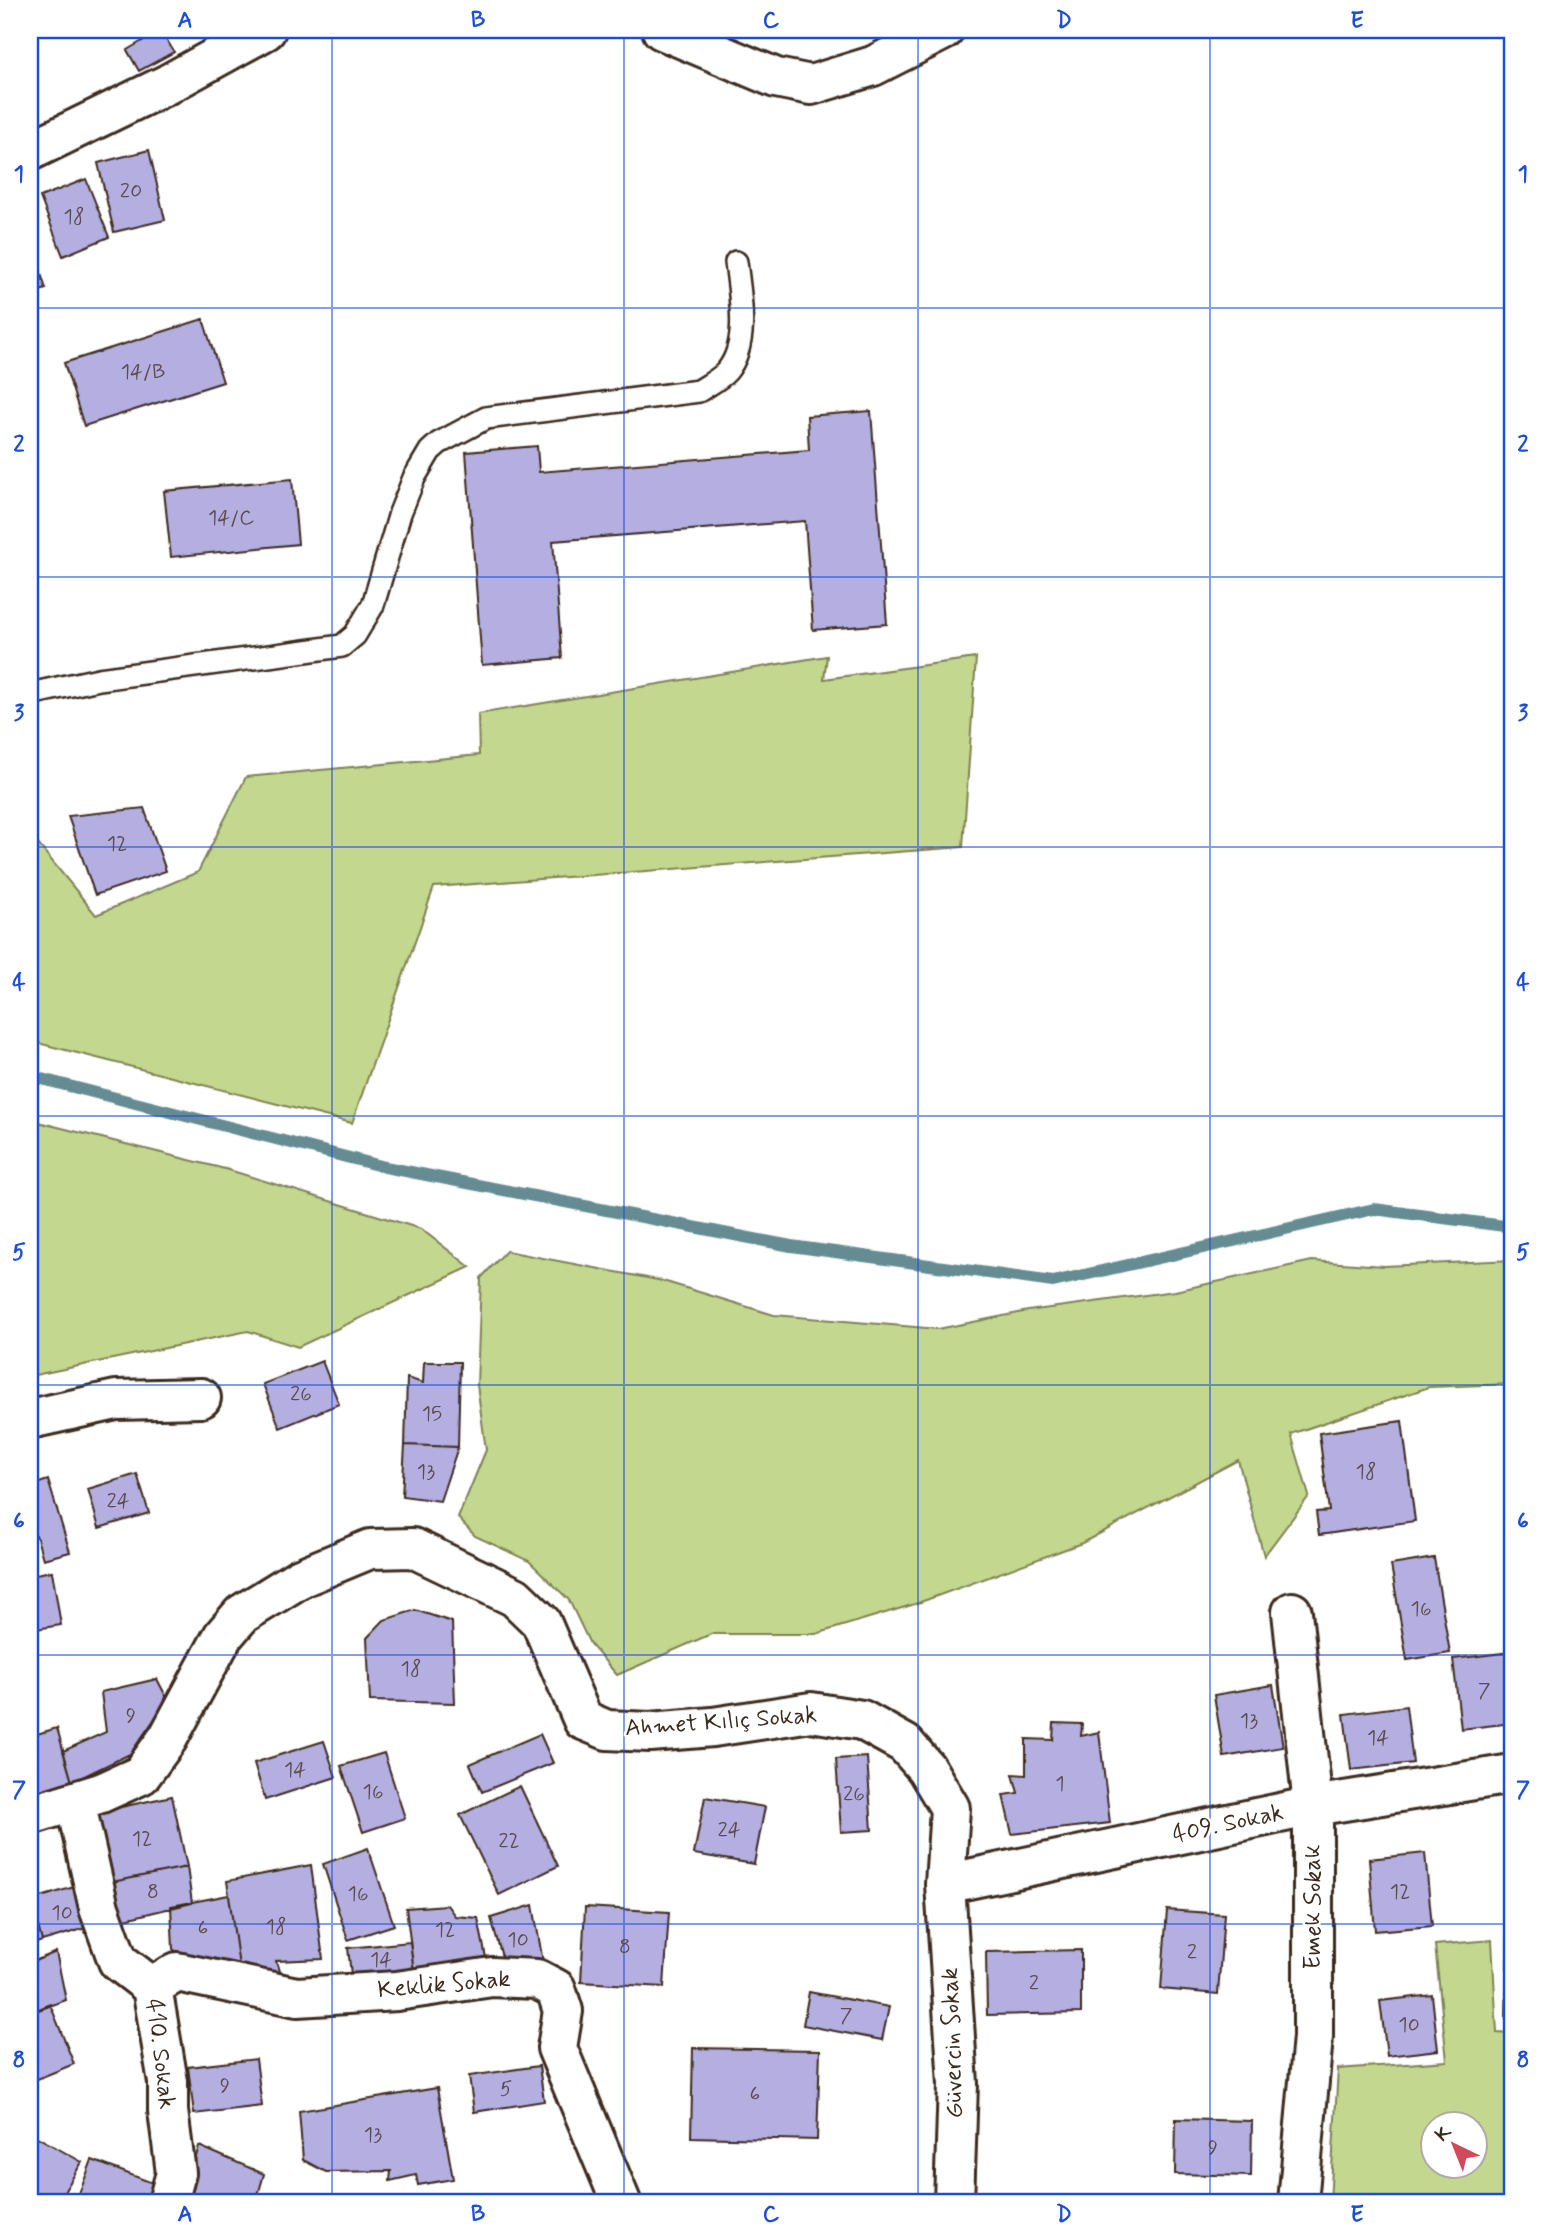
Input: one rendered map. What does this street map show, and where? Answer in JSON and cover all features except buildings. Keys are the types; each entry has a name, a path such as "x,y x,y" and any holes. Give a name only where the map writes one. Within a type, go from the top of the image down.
{"street":[{"path":"30,152 168,84 266,30"},
{"path":"662,30 776,78 811,85 873,66 944,30"},
{"path":"30,1419 116,1400 201,1398"},
{"name":"Ahmet Kılıç Sokak","path":"30,1815 101,1793 141,1775 168,1738 223,1636 242,1614 300,1578 370,1549 413,1548 515,1597 541,1622 583,1720 607,1730 650,1732 713,1727 811,1712 862,1720 905,1744 926,1768 950,1808 945,1884"},
{"name":"Emek Sokak","path":"1292,1612 1313,1806 1313,2037 1298,2202"},
{"name":"409. Sokak","path":"945,1884 1313,1806 1512,1774"},
{"name":"410. Sokak","path":"75,1801 99,1908 118,1961 152,1987 168,2081 168,2112 176,2173 168,2202"},
{"name":"Güvercin Sokak","path":"945,1884 958,2084 954,2202"},
{"name":"Keklik Sokak","path":"152,1987 177,1972 297,1997 397,1991 492,1977 537,1979 556,1989 563,2011 557,2048 621,2202"}],"lane":[{"path":"30,694 99,679 342,646 355,635 373,605 400,513 414,478 430,451 439,443 486,418 699,391 726,372 740,346 740,295 736,262"}],"green space":[{"path":"827,656 824,679 976,658 963,847 434,887 352,1123 30,1041 30,834 96,915 198,872 246,777 479,755 478,714"},
{"path":"30,1120 229,1170 421,1229 470,1267 298,1347 248,1331 30,1376"},
{"path":"506,1251 663,1281 774,1315 938,1329 1028,1311 1175,1291 1312,1261 1384,1266 1512,1260 1512,1384 1429,1387 1291,1434 1309,1496 1264,1556 1238,1460 1082,1543 915,1604 816,1634 711,1634 617,1675 590,1644 569,1600 529,1561 475,1536 458,1518 486,1450 477,1385 481,1278"},
{"path":"1492,1940 1497,2033 1512,2034 1512,2202 1330,2202 1338,2069 1447,2061 1435,1945"}],"waterway":[{"path":"30,1076 385,1167 791,1246 1053,1282 1374,1209 1512,1227"}]}
